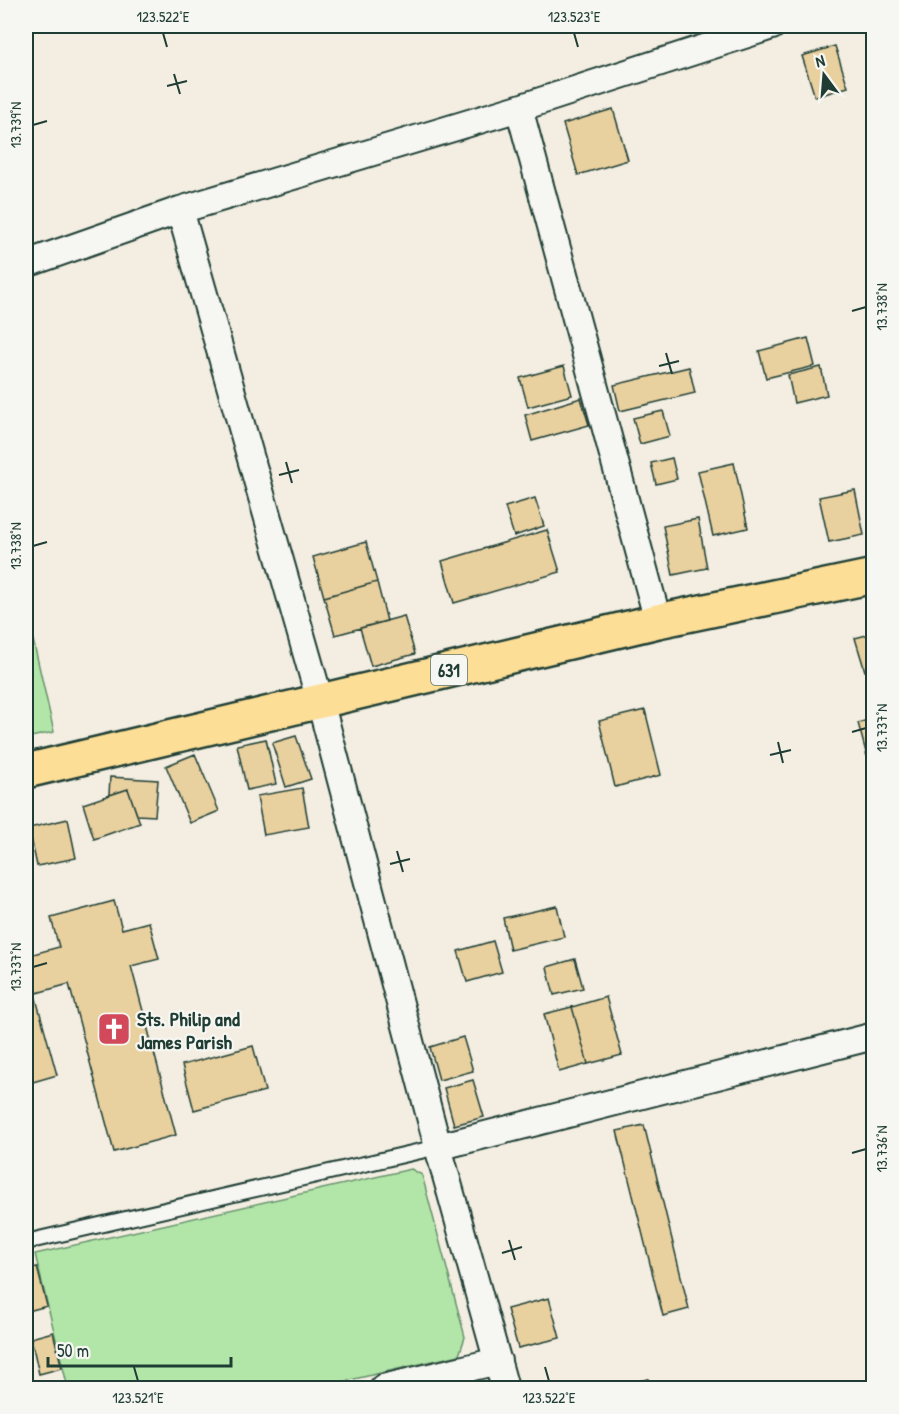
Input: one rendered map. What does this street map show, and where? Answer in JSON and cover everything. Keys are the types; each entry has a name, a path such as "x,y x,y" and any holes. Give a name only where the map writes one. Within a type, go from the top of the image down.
{"main road":[{"name":"631","path":"26,771 658,621 873,576"}],"street":[{"path":"26,264 180,210 519,108 772,26"},
{"path":"519,108 658,621"},
{"path":"180,210 320,701 438,1147 505,1389"},
{"path":"438,1147 873,1036"},
{"path":"383,1389 498,1361"}],"lane":[{"path":"26,1242 438,1147"}],"green space":[{"path":"32,635 54,732 26,738 26,637"},
{"path":"411,1169 422,1175 465,1337 459,1355 315,1388 68,1388 35,1254"}],"building":[{"path":"835,46 848,87 815,97 802,56"},
{"path":"613,109 628,160 578,175 563,124"},
{"path":"808,338 815,366 766,378 759,351"},
{"path":"564,366 572,395 528,407 520,378"},
{"path":"689,367 695,393 620,411 614,385"},
{"path":"821,367 827,395 794,403 788,375"},
{"path":"581,398 589,425 532,441 525,415"},
{"path":"663,411 670,436 640,444 633,418"},
{"path":"672,458 677,479 656,484 651,463"},
{"path":"734,463 748,528 713,536 698,471"},
{"path":"855,490 864,535 829,542 819,497"},
{"path":"535,498 544,526 514,536 505,507"},
{"path":"698,519 707,568 673,575 663,526"},
{"path":"547,530 560,572 454,603 442,561"},
{"path":"366,542 377,582 324,597 313,557"},
{"path":"377,582 387,621 335,635 324,597"},
{"path":"404,616 415,654 371,666 360,628"},
{"path":"874,633 874,669 865,671 855,638"},
{"path":"645,710 661,775 615,787 599,721"},
{"path":"874,718 874,754 867,756 858,723"},
{"path":"296,736 311,779 286,787 272,743"},
{"path":"266,739 276,784 247,790 237,745"},
{"path":"195,754 219,811 190,823 166,766"},
{"path":"110,777 158,780 155,816 137,815 128,789 109,795"},
{"path":"302,788 309,827 264,835 257,796"},
{"path":"128,789 140,823 94,839 83,804"},
{"path":"68,819 76,858 37,866 29,828"},
{"name":"Sts. Philip and James Parish","path":"114,901 122,929 149,922 159,959 131,966 176,1135 114,1152 69,984 26,996 26,956 59,947 51,918"},
{"path":"557,906 564,937 510,950 503,918"},
{"path":"493,941 502,972 467,982 458,951"},
{"path":"575,959 583,988 554,995 547,967"},
{"path":"35,995 57,1075 26,1084 26,998"},
{"path":"606,997 622,1055 588,1064 572,1007"},
{"path":"572,1007 588,1064 559,1072 544,1014"},
{"path":"463,1037 473,1071 439,1080 430,1047"},
{"path":"253,1046 265,1091 194,1110 182,1065"},
{"path":"473,1080 484,1117 454,1125 444,1088"},
{"path":"644,1125 689,1309 663,1316 617,1131"},
{"path":"37,1267 47,1306 28,1311 26,1270"},
{"path":"549,1298 560,1338 518,1348 507,1309"},
{"path":"53,1332 62,1368 39,1374 31,1338"},
{"path":"648,1379 651,1388 609,1388"}],"place":[{"name":"Sts. Philip and James Parish","path":"114,1029"}]}
